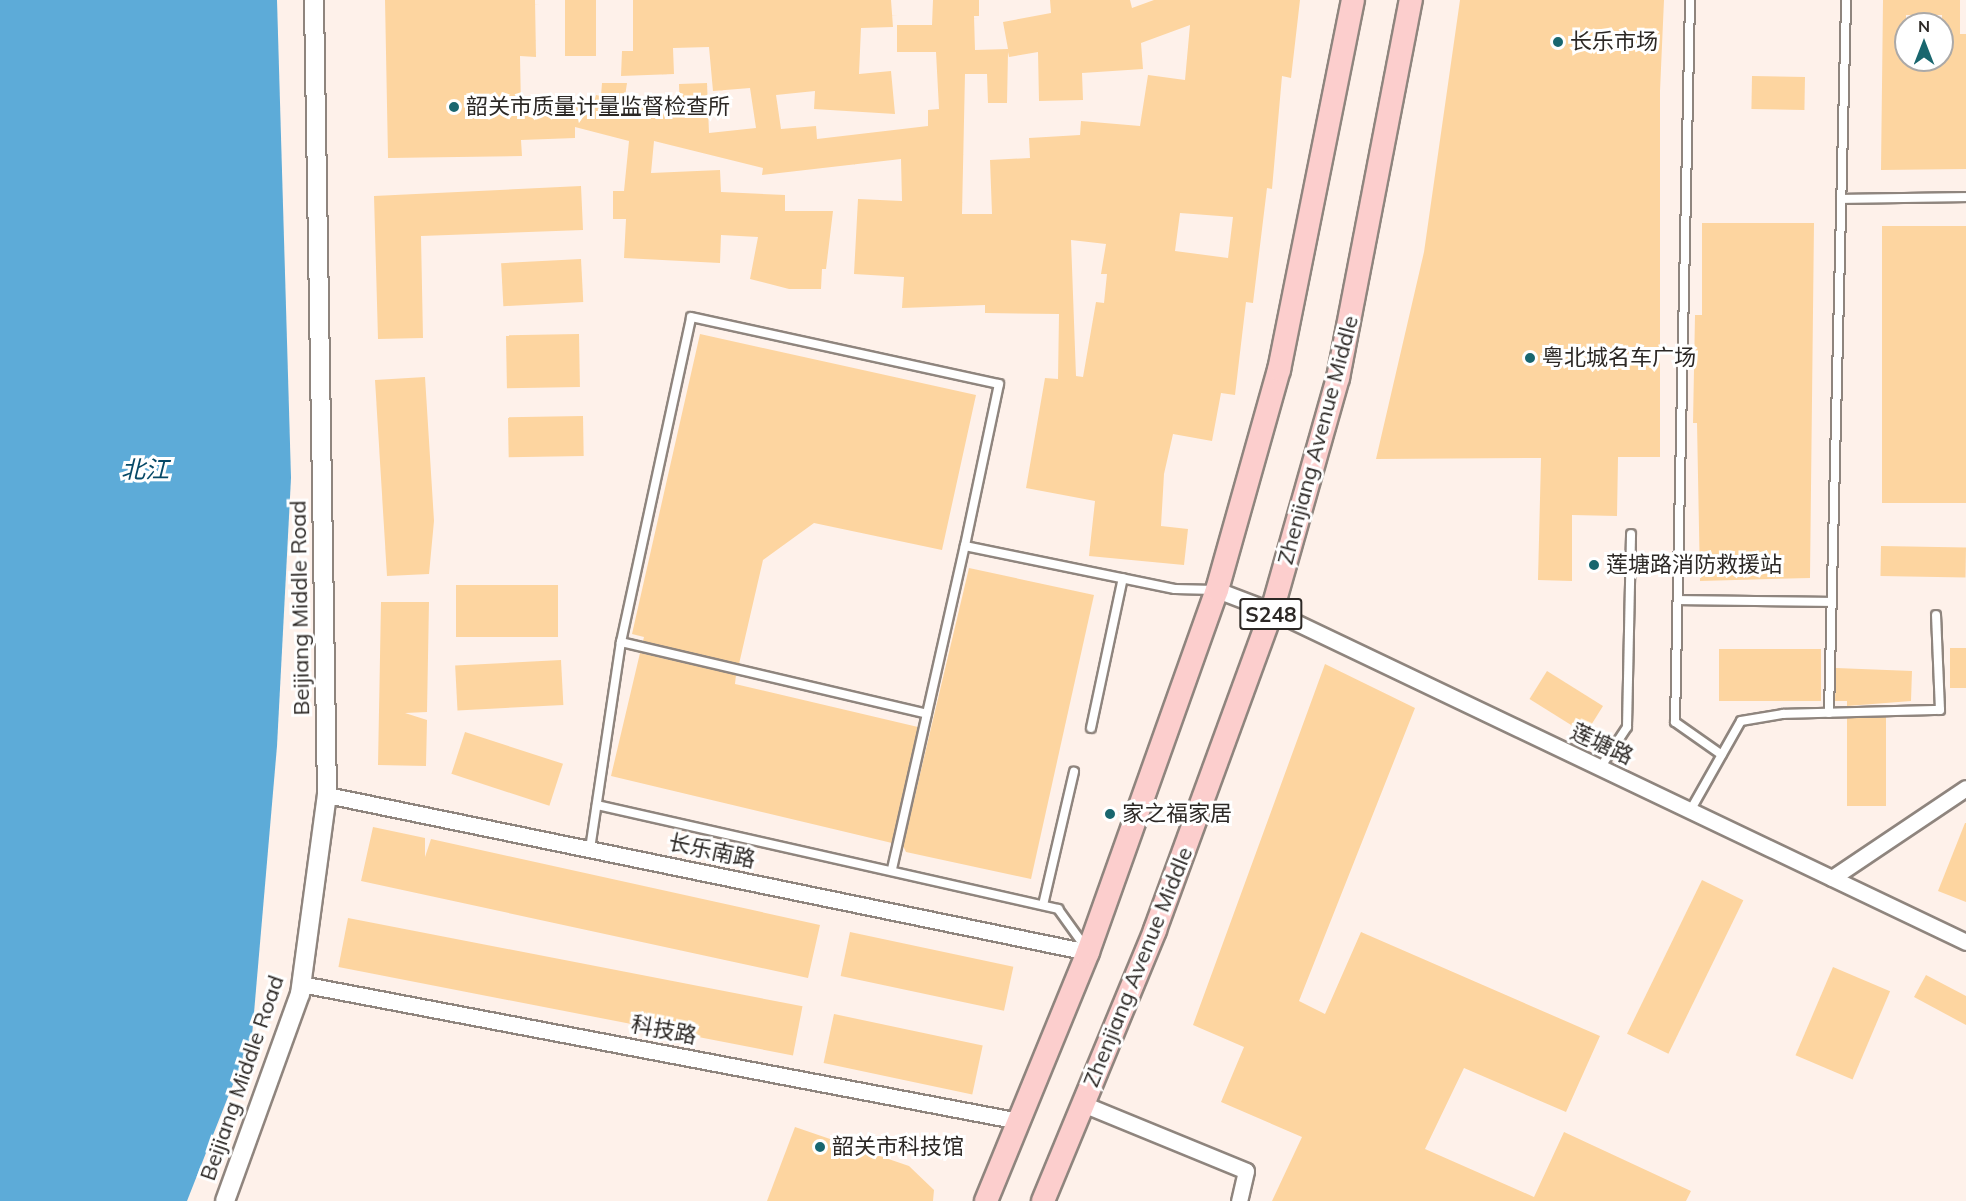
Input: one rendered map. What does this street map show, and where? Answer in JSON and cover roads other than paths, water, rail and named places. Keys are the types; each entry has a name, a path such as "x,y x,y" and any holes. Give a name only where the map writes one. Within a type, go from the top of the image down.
{"main road":[{"name":"S248","path":"986,1201 1088,952 1218,591 1279,370 1353,0"},
{"name":"Zhenjiang Avenue Middle","path":"1043,1201 1155,930 1272,611 1338,378 1411,0"}],"street":[{"name":"Beijiang Middle Road","path":"225,1201 301,984 327,795 314,0"},
{"name":"莲塘路","path":"1218,591 1272,611 1966,942"},
{"path":"1832,878 1966,788"},
{"name":"长乐南路","path":"327,795 1088,952"},
{"name":"科技路","path":"301,984 1019,1121"},
{"path":"1083,1104 1246,1171 1239,1201"}],"lane":[{"path":"1690,0 1675,722 1722,755"},
{"path":"1829,712 1845,0"},
{"path":"1841,199 1966,197"},
{"path":"590,849 621,642 691,317 999,384 965,546 891,869"},
{"path":"1600,768 1627,727 1631,534"},
{"path":"965,546 1181,590 1218,591"},
{"path":"1091,728 1123,578"},
{"path":"1678,600 1832,602"},
{"path":"1690,811 1742,721 1829,712 1940,710 1936,615"},
{"path":"621,642 927,714"},
{"path":"1043,905 1074,772"},
{"path":"597,805 891,869 1058,909 1069,920 1088,952"}],"water":[{"name":"北江","path":"0,0 277,0 291,478 277,746 252,1036 187,1201 0,1201"}],"place":[{"name":"长乐市场","path":"1558,42"},
{"name":"韶关市质量计量监督检查所","path":"454,107"},
{"name":"粤北城名车广场","path":"1530,358"},
{"name":"莲塘路消防救援站","path":"1594,565"},
{"name":"家之福家居","path":"1110,814"},
{"name":"韶关市科技馆","path":"820,1147"}]}
